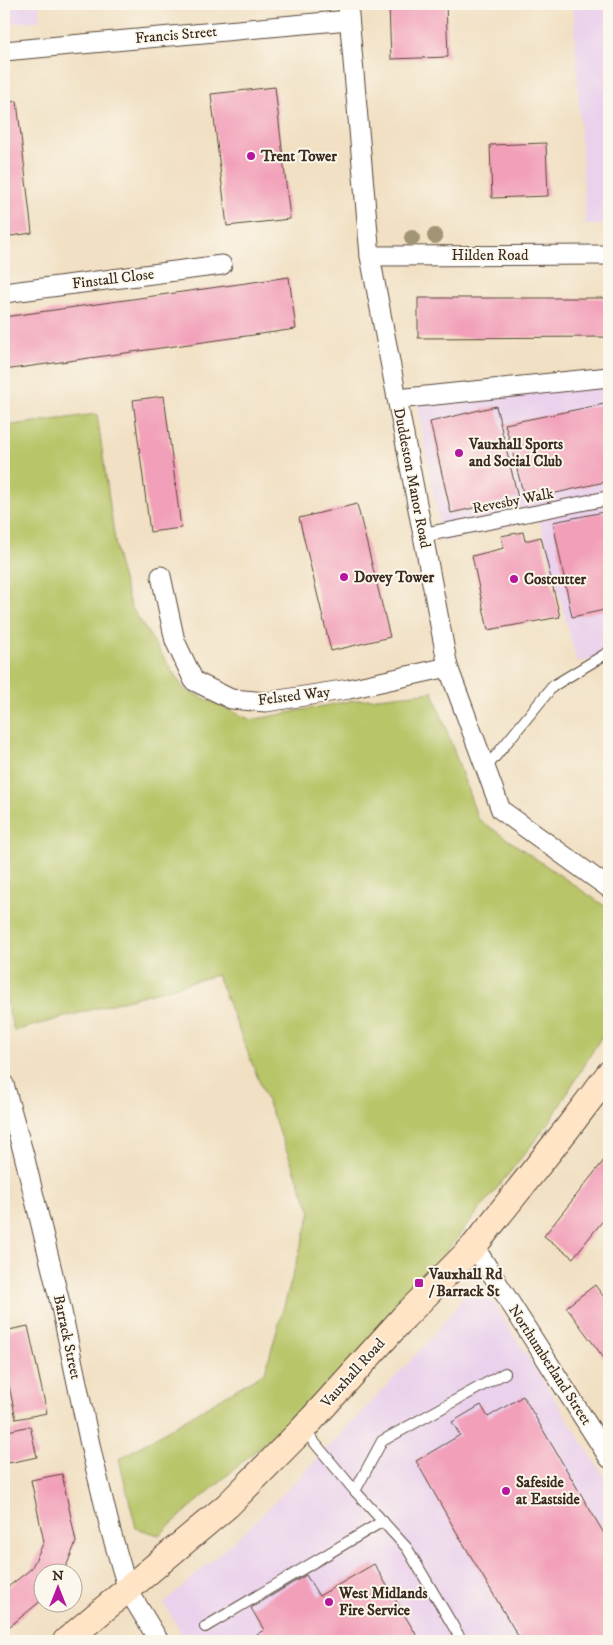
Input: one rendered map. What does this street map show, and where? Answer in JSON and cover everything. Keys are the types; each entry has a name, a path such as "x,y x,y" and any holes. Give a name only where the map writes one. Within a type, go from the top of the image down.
{"main road":[{"name":"Vauxhall Road","path":"66,1641 228,1505 303,1429 404,1317 474,1246 609,1074"}],"street":[{"name":"Francis Street","path":"4,51 348,12"},
{"name":"Duddeston Manor Road","path":"348,12 370,256 448,667 501,810 609,888"},
{"name":"Hilden Road","path":"370,256 609,254"},
{"name":"Finstall Close","path":"4,293 222,265"},
{"path":"397,399 609,377"},
{"name":"Revesby Walk","path":"423,535 609,498"},
{"name":"Felsted Way","path":"160,576 175,641 194,681 231,699 266,702 348,689 448,667"},
{"name":"Barrack Street","path":"4,1084 61,1308 97,1474 128,1590 159,1641"},
{"name":"Northumberland Street","path":"474,1246 609,1458"}],"lane":[{"path":"485,769 553,686 609,652"},
{"path":"355,1491 382,1441 505,1373"},
{"path":"303,1429 355,1491 407,1548 462,1641"},
{"path":"205,1627 383,1521"}],"shaded area":[{"path":"4,4 39,4 40,21 4,23"},
{"path":"573,4 609,4 609,225 586,225"},
{"path":"609,372 609,656 577,662 539,519 442,542 417,399"},
{"path":"478,1279 609,1484 609,1641 186,1641 164,1603 245,1531 297,1480 429,1341"}],"green space":[{"path":"97,414 118,562 130,605 184,689 251,720 349,701 433,692 478,819 609,909 609,1024 549,1123 401,1308 296,1415 159,1535 136,1528 119,1459 265,1372 311,1212 217,975 14,1031 4,991 4,426"}],"building":[{"path":"446,4 448,57 391,59 389,6"},
{"name":"Trent Tower","path":"275,87 290,219 227,226 211,94"},
{"path":"17,101 32,233 4,237 4,103"},
{"path":"546,143 548,196 492,198 490,145"},
{"path":"289,277 296,329 4,370 4,317"},
{"path":"418,298 609,298 609,337 418,338"},
{"path":"164,396 181,528 150,532 133,400"},
{"path":"609,403 609,481 525,500 505,424"},
{"path":"496,406 518,498 451,513 430,422"},
{"name":"Dovey Tower","path":"357,504 390,637 331,651 299,518"},
{"path":"609,511 609,609 572,617 553,522"},
{"name":"Costcutter","path":"523,532 525,541 541,537 560,617 488,630 472,556 504,548 501,536"},
{"path":"609,1154 609,1213 573,1258 544,1236"},
{"path":"595,1285 609,1304 609,1365 566,1307"},
{"path":"28,1326 47,1413 16,1419 4,1362 4,1331"},
{"name":"Safeside at Eastside","path":"523,1396 609,1542 609,1641 521,1641 416,1461 460,1435 452,1422 481,1405 488,1417"},
{"path":"30,1426 37,1457 4,1464 4,1432"},
{"path":"62,1474 76,1542 68,1562 34,1562 44,1542 31,1480"},
{"name":"West Midlands Fire Service","path":"374,1564 420,1641 245,1641 264,1630 251,1608 306,1575 319,1596"},
{"path":"32,1567 32,1608 4,1631 4,1590"}],"place":[{"name":"Trent Tower","path":"251,156"},
{"name":"Vauxhall Sports and Social Club","path":"459,453"},
{"name":"Dovey Tower","path":"344,577"},
{"name":"Costcutter","path":"514,579"},
{"name":"Vauxhall Rd / Barrack St","path":"419,1283"},
{"name":"Safeside at Eastside","path":"506,1491"},
{"name":"West Midlands Fire Service","path":"329,1602"}]}
